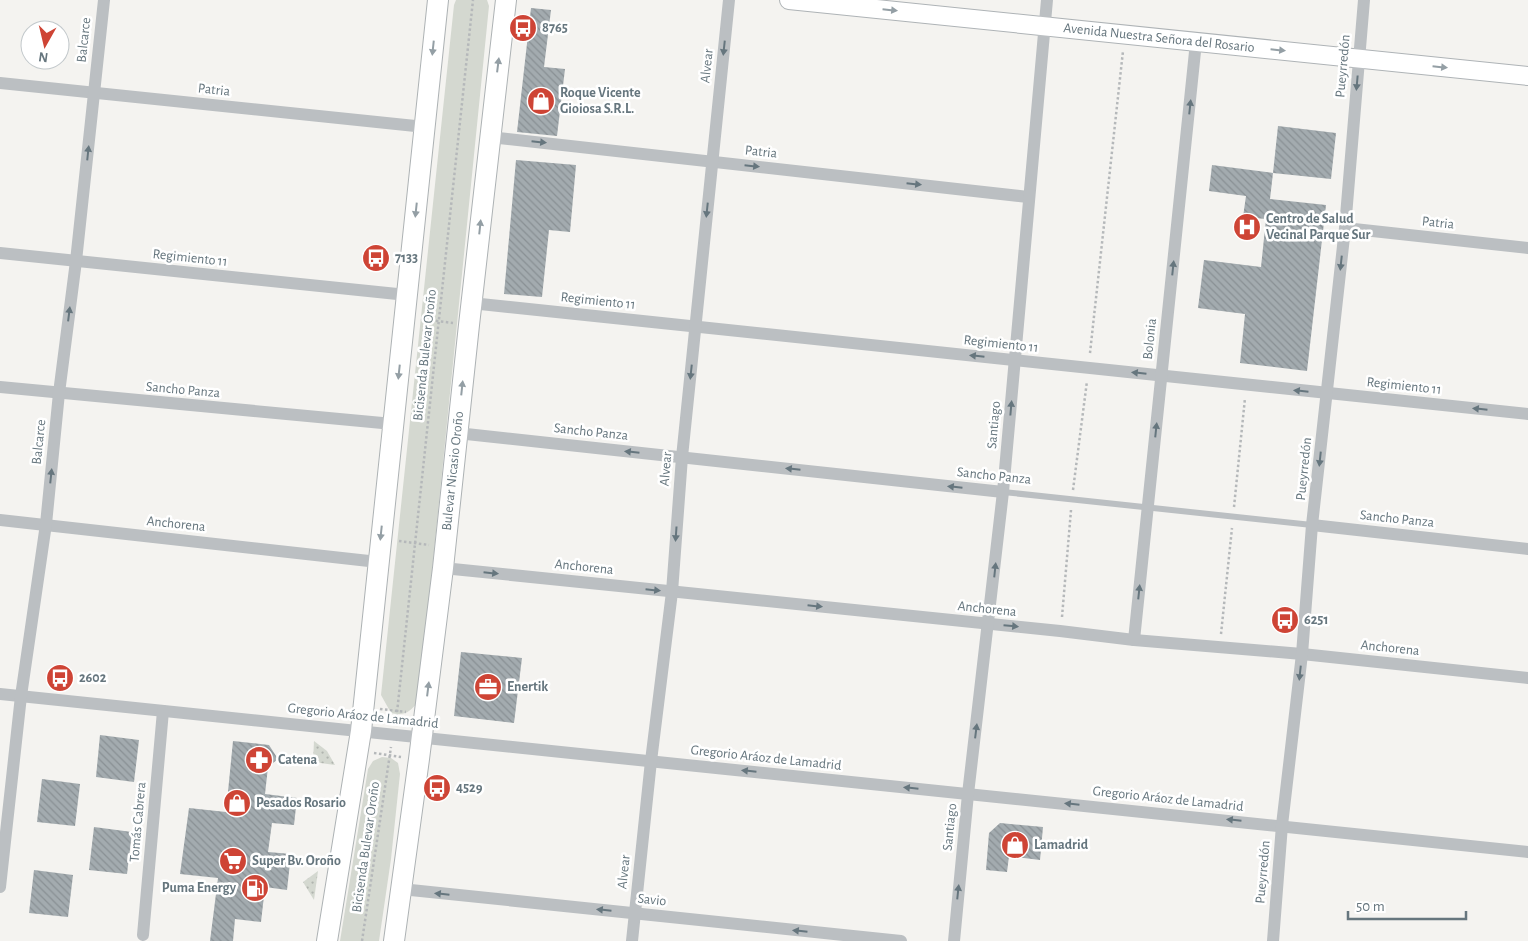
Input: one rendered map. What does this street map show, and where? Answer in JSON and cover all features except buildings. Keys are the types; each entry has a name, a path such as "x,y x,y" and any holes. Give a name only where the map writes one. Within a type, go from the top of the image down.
{"main road":[{"path":"328,941 358,751 438,0"},
{"name":"Bulevar Nicasio Oroño","path":"394,941 443,568 468,325 506,0"}],"street":[{"name":"Balcarce","path":"0,887 21,696 46,524 104,0"},
{"name":"Alvear","path":"632,941 651,761 672,592 682,457 729,0"},
{"name":"Avenida Nuestra Señora del Rosario","path":"789,0 1528,76"},
{"name":"Santiago","path":"954,941 968,794 1003,492 1047,0"},
{"name":"Pueyrredón","path":"1273,941 1282,825 1302,654 1312,525 1345,228 1364,0"},
{"name":"Bolonia","path":"1134,640 1196,42"},
{"name":"Patria","path":"0,83 425,127"},
{"name":"Patria","path":"490,137 1028,197"},
{"name":"Patria","path":"1345,228 1528,248"},
{"name":"Regimiento 11","path":"0,253 407,295"},
{"name":"Regimiento 11","path":"471,303 1528,414"},
{"name":"Sancho Panza","path":"0,387 393,424"},
{"name":"Sancho Panza","path":"457,433 1003,492"},
{"name":"Anchorena","path":"0,520 378,562"},
{"name":"Sancho Panza","path":"1312,525 1528,549"},
{"name":"Anchorena","path":"443,568 1134,640 1302,654 1528,678"},
{"name":"Gregorio Aráoz de Lamadrid","path":"0,694 1282,825 1528,852"},
{"name":"Tomás Cabrera","path":"143,935 163,710"},
{"name":"Savio","path":"401,889 901,941"}],"lane":[{"name":"Sancho Panza","path":"1003,492 1312,525"}],"path":[{"name":"Bicisenda Bulevar Oroño","path":"397,711 473,0"},
{"path":"1060,631 1072,499 1089,368 1125,34"},
{"path":"405,317 468,325"},
{"path":"381,539 445,547"},
{"path":"363,707 425,714"},
{"path":"358,751 419,759"},
{"name":"Bicisenda Bulevar Oroño","path":"362,941 389,755"}],"shaded area":[{"path":"456,0 487,0 489,6 419,701 407,712 396,714 391,713 381,695"},
{"path":"314,741 327,751 335,765 313,762"},
{"path":"382,757 391,758 398,763 400,774 391,859 379,941 340,941 368,769 373,761"},
{"path":"318,871 314,900 303,882"}],"place":[{"name":"8765","path":"523,28"},
{"name":"Roque Vicente Gioiosa S.R.L.","path":"541,101"},
{"name":"Centro de Salud Vecinal Parque Sur","path":"1247,227"},
{"name":"7133","path":"376,258"},
{"name":"6251","path":"1285,620"},
{"name":"2602","path":"60,678"},
{"name":"Enertik","path":"488,687"},
{"name":"Catena","path":"259,760"},
{"name":"4529","path":"437,788"},
{"name":"Pesados Rosario","path":"237,803"},
{"name":"Lamadrid","path":"1015,845"},
{"name":"Super Bv. Oroño","path":"233,861"},
{"name":"Puma Energy","path":"255,888"}]}
